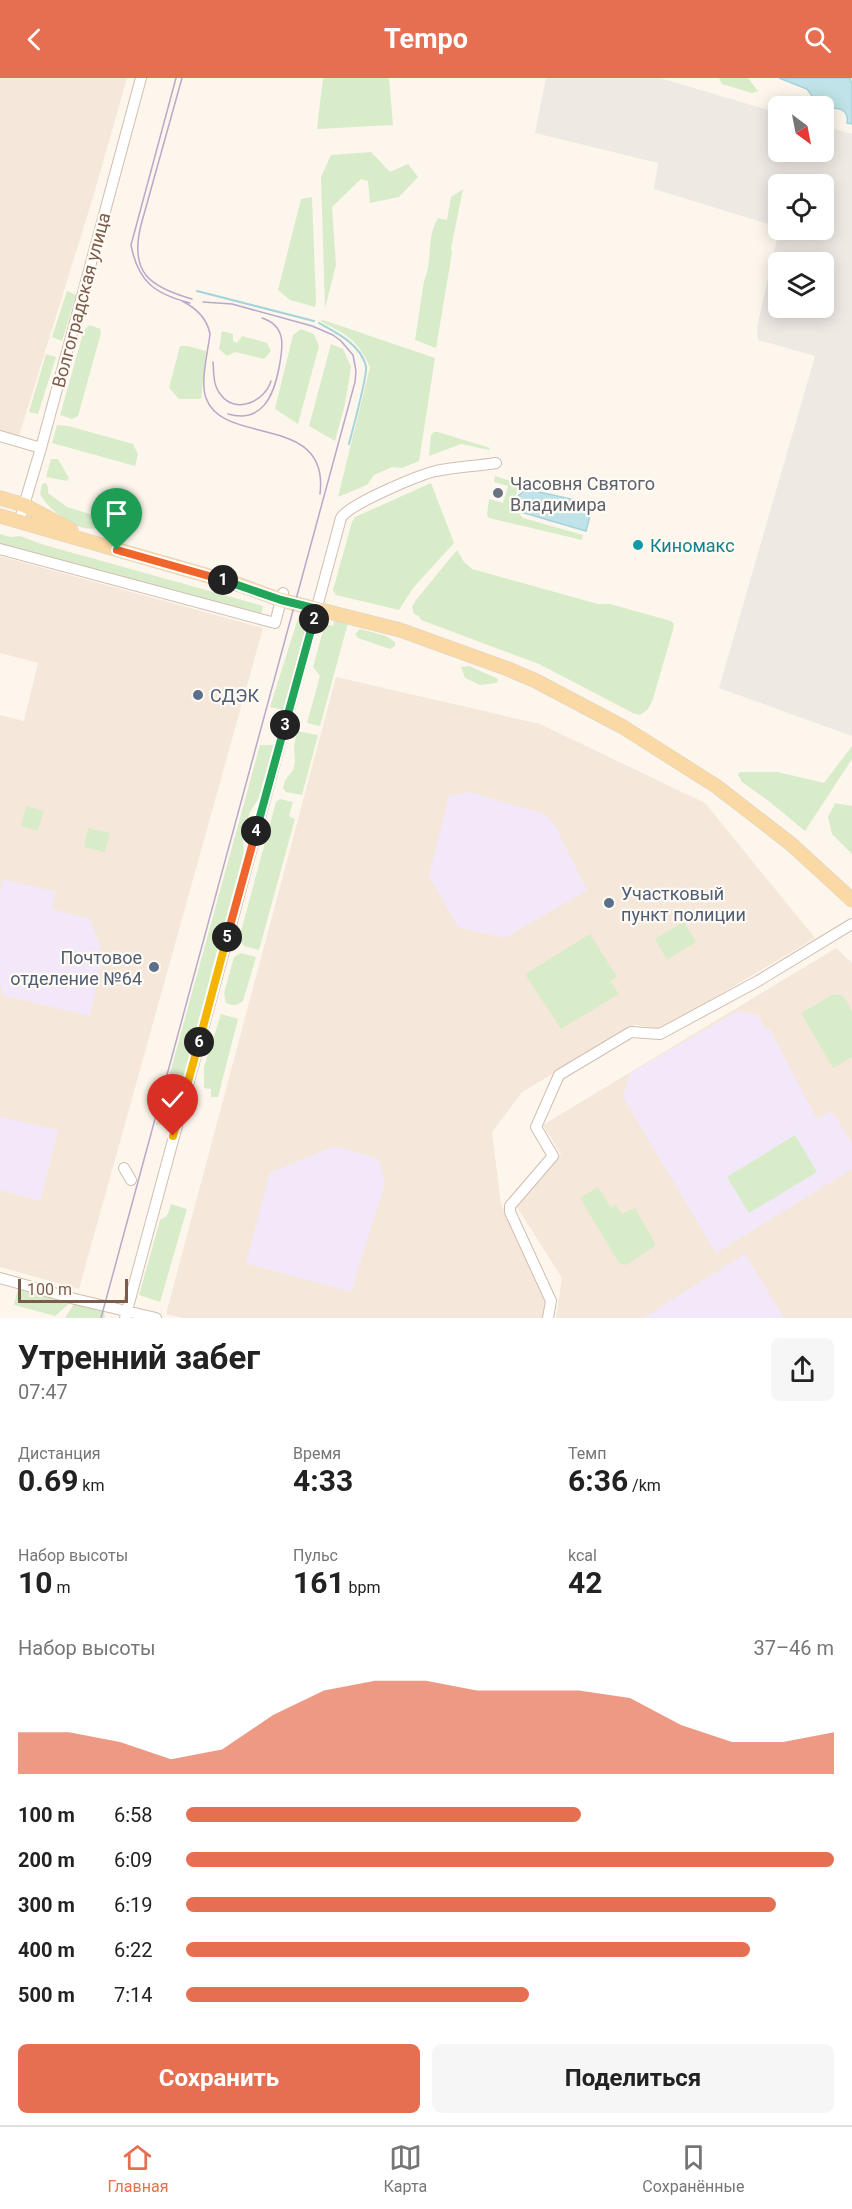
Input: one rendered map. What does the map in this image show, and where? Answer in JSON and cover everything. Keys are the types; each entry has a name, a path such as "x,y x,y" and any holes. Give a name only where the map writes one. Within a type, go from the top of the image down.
{"main road":[{"path":"0,498 24,505 96,543"},
{"path":"0,516 240,585 318,605 407,623 512,663 565,687 645,732 723,782 796,838 852,891"},
{"path":"318,605 400,630 508,669 588,707 716,786 791,844 852,900"}],"street":[{"name":"Волгоградская улица","path":"19,522 141,78"},
{"path":"0,436 41,448"},
{"path":"126,1315 340,521 344,512 353,506 424,475 496,463"},
{"path":"0,549 275,623 282,596"},
{"path":"548,1318 551,1301 510,1212 510,1206 553,1156 536,1127 559,1075 631,1032 660,1034 758,981 852,924"},
{"path":"124,1168 131,1180"},
{"path":"0,1278 126,1315 156,1318"}],"shaded area":[{"path":"0,78 127,78 94,194 18,439 0,434"},
{"path":"546,78 660,78 768,110 768,162 834,162 834,129 852,134 852,736 719,688 815,356 758,340 757,327 768,278 768,318 834,318 834,252 774,252 777,240 834,240 834,174 768,174 768,224 654,189 658,163 535,133"},
{"path":"0,556 263,628 79,1289 0,1267 0,715 24,721 38,663 0,653"},
{"path":"336,677 540,724 705,803 815,938 662,1029 635,1025 522,1092 492,1132 501,1204 548,1302 543,1318 183,1318 166,1314"},
{"path":"469,792 544,814 553,822 587,890 505,938 458,927 429,875 449,796"},
{"path":"3,879 56,892 52,909 90,919 100,946 102,963 90,1016 2,995 0,892"},
{"path":"836,948 852,963 852,1318 556,1318 562,1278 515,1204 561,1154 543,1125"},
{"path":"738,1011 758,1015 765,1029 769,1028 817,1119 832,1111 852,1144 852,1169 716,1253 623,1097 630,1073"},
{"path":"0,1117 58,1130 40,1201 0,1190"},
{"path":"335,1146 379,1159 385,1183 351,1292 246,1263 270,1173"},
{"path":"745,1254 784,1318 643,1318"}],"green space":[{"path":"323,78 389,78 393,125 317,129"},
{"path":"719,78 748,78 758,91 752,93 722,84"},
{"path":"371,152 390,172 408,164 418,177 399,197 370,203 368,181 361,179 332,207 336,265 325,308 321,177 331,155"},
{"path":"463,189 451,248 436,348 415,340 432,233 438,218 447,220 451,197"},
{"path":"312,197 315,307 290,300 278,290 301,199"},
{"path":"67,291 76,295 62,341 52,337"},
{"path":"323,320 435,358 419,461 402,468 392,467 374,475 367,485 338,497 370,367 350,338 320,321"},
{"path":"90,325 100,329 101,333 78,416 72,419 60,415 84,330"},
{"path":"301,329 314,334 319,346 298,424 275,409 293,335"},
{"path":"222,331 233,334 233,341 237,343 242,336 267,343 271,351 264,359 235,352 227,356 219,349"},
{"path":"331,344 343,349 351,367 345,404 335,441 309,426"},
{"path":"180,346 206,351 201,399 179,399 169,388"},
{"path":"46,354 56,357 38,414 29,412"},
{"path":"57,425 133,444 138,454 135,466 52,443"},
{"path":"434,432 490,448 489,450 461,444 429,456 431,435"},
{"path":"51,459 58,459 69,478 67,481 46,477"},
{"path":"495,476 527,486 517,491 513,507 523,518 583,535 582,540 489,518 487,515 489,499 503,503 508,486 494,482"},
{"path":"46,483 48,493 67,507 100,517 96,528 89,529 72,524 50,507 40,494 42,484"},
{"path":"431,483 454,543 413,588 399,610 336,595 333,590 355,517"},
{"path":"104,517 121,522 114,536 104,535 102,531"},
{"path":"0,534 11,537 20,536 41,544 263,606 261,614 104,576 0,544"},
{"path":"457,550 464,562 472,569 598,604 610,604 671,621 674,624 673,630 652,702 647,710 640,715 633,713 539,664 421,620 414,614 412,607"},
{"path":"299,615 307,627 283,710 270,707"},
{"path":"335,616 349,619 320,726 307,723 320,676 313,667 325,624 333,626"},
{"path":"360,629 386,636 395,642 395,646 390,649 358,638 355,634"},
{"path":"469,666 498,679 497,683 480,685 465,678 461,667"},
{"path":"297,731 318,735 302,795 286,792 283,788 295,762 294,746"},
{"path":"260,745 273,745 274,748 262,793 250,812 243,835 244,859 172,1124 166,1126 156,1124"},
{"path":"852,746 852,759 805,831 742,782 738,775 740,772 778,772 824,783"},
{"path":"280,799 293,802 289,816 295,819 259,950 244,946 240,935 276,802"},
{"path":"835,803 852,806 852,854 832,834 828,817"},
{"path":"26,806 44,811 38,831 21,826"},
{"path":"88,828 110,833 105,852 84,847"},
{"path":"684,922 696,942 667,960 655,939"},
{"path":"590,934 617,977 610,981 619,994 561,1029 525,974"},
{"path":"241,953 256,957 243,1001 237,1005 231,1005 226,1003 224,993 234,957"},
{"path":"834,994 843,996 852,1012 852,1057 833,1068 801,1013"},
{"path":"221,1014 238,1019 218,1097 211,1097 211,1089 204,1088 204,1067"},
{"path":"795,1135 817,1172 749,1213 727,1177"},
{"path":"598,1187 611,1208 616,1205 622,1214 635,1208 655,1243 654,1247 626,1265 619,1263 580,1198"},
{"path":"171,1204 187,1209 160,1302 139,1295 160,1220 167,1216"},
{"path":"18,1289 71,1302 55,1316 14,1305"},
{"path":"75,1302 104,1310 105,1318 65,1318"}],"water":[{"path":"779,78 850,78 852,124 847,123 847,116 843,111 834,108 834,96 812,96 807,89"},
{"path":"526,489 593,504 586,531 521,512 516,498"}],"waterway":[{"path":"197,291 314,321"},
{"path":"319,323 353,345 359,351 366,366 349,444"}],"tram line":[{"path":"176,78 131,245 138,268 150,285 167,295 190,303"},
{"path":"182,78 141,225 138,255 146,276 154,283 192,299"},
{"path":"182,301 200,314 209,328 204,391 216,413 232,422 293,441 309,451 319,468 320,494"},
{"path":"101,1318 355,382 356,371 353,355 333,335 312,326 232,304 203,302"},
{"path":"228,414 240,416 258,411 270,397 274,388 280,360 281,338 276,326 262,318"},
{"path":"213,362 214,380 218,391 227,401 234,404 242,405 256,399 263,394 271,381"}],"place":[{"name":"Часовня Святого Владимира","path":"498,493"},
{"name":"Киномакс","path":"638,545"},
{"name":"СДЭК","path":"198,695"},
{"name":"Участковый пункт полиции","path":"609,903"},
{"name":"Почтовое отделение №64","path":"154,967"}],"route":[{"path":"117,550 317,609 173,1136"}]}
